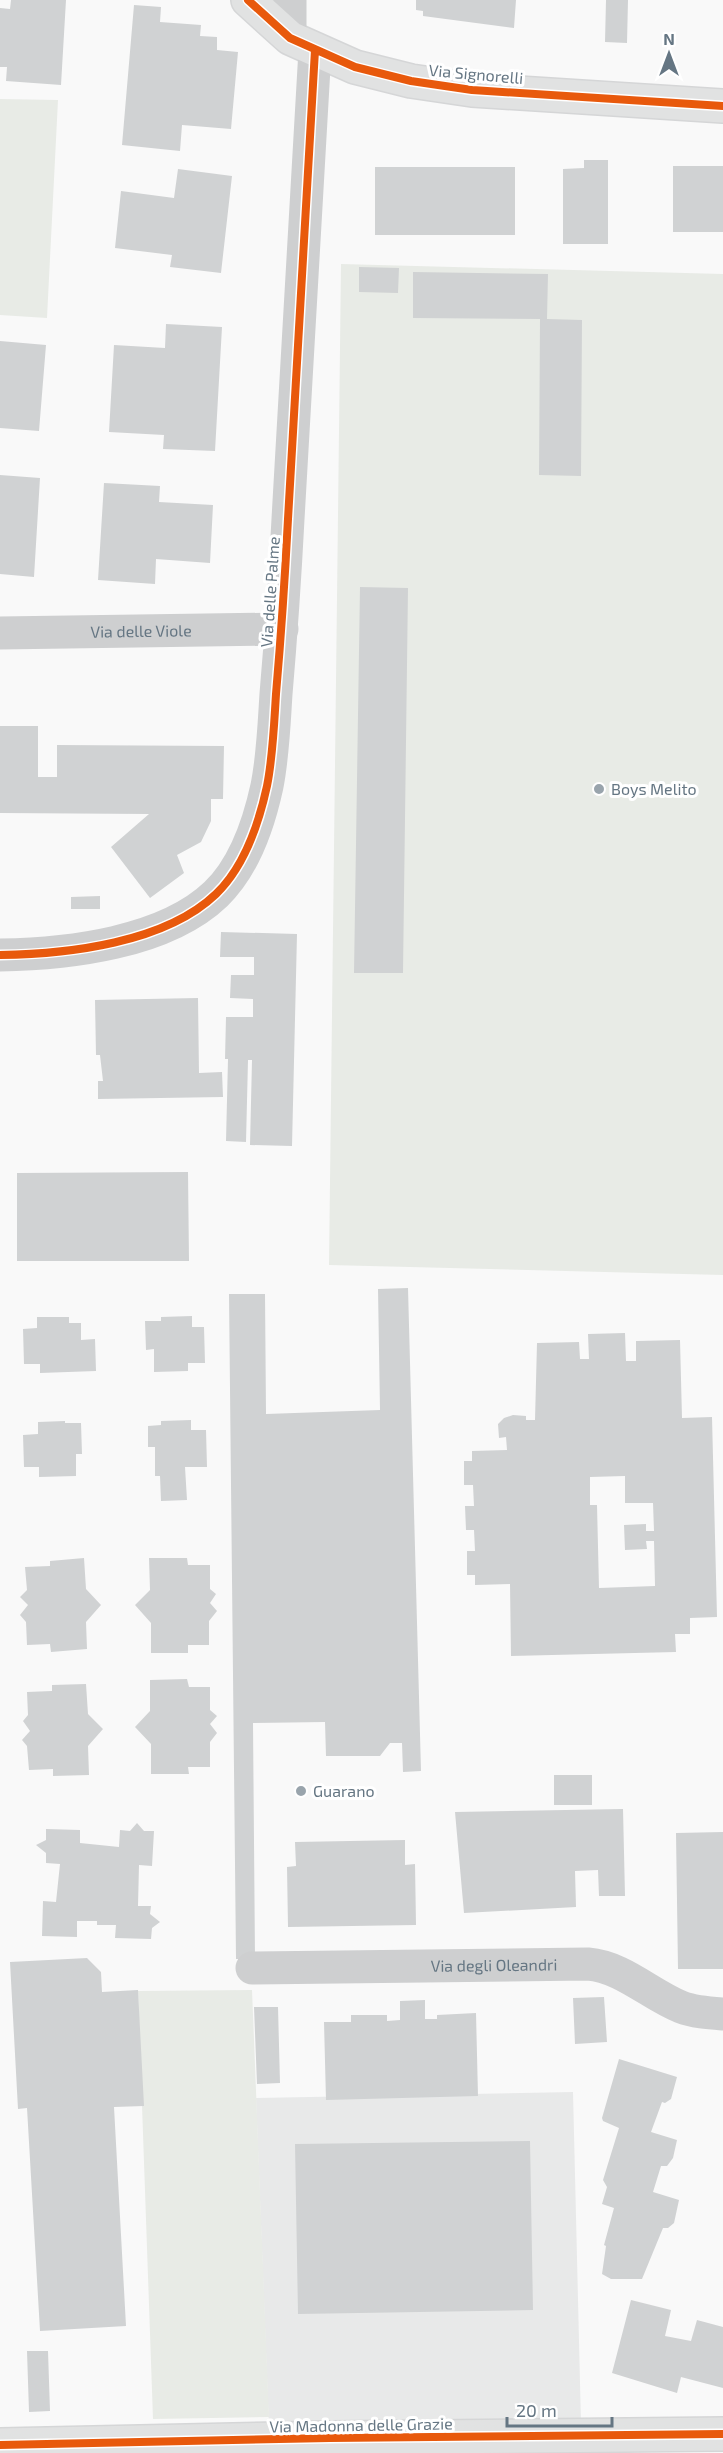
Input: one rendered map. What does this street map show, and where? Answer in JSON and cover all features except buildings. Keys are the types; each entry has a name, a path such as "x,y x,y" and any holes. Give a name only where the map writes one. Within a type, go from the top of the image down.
{"street":[{"name":"Via Signorelli","path":"248,0 303,44 355,67 411,81 472,90 723,106"},
{"name":"Via delle Palme","path":"0,955 46,955 82,950 122,941 192,913 217,894 232,875 254,831 270,767 282,629 303,44 290,0"},
{"name":"Via delle Viole","path":"0,633 282,629"},
{"name":"Via degli Oleandri","path":"252,1968 588,1964 610,1968 681,2007 723,2014"},
{"name":"Via Madonna delle Grazie","path":"0,2445 136,2448 369,2445 723,2434"}],"shaded area":[{"path":"0,99 58,100 47,318 0,315"},
{"path":"341,264 723,274 723,1275 329,1265"},
{"path":"252,1990 269,2417 153,2419 138,1991"},
{"path":"573,2092 581,2424 269,2428 256,2098"}],"cycle path":[{"path":"248,0 290,38 355,67 411,81 472,90 723,106"},
{"path":"0,955 55,952 114,942 143,935 195,911 216,894 235,871 260,815 271,763 286,563 315,50"},
{"path":"0,2445 330,2438 723,2434"}],"place":[{"name":"Boys Melito","path":"599,789"},
{"name":"Guarano","path":"301,1791"}]}
